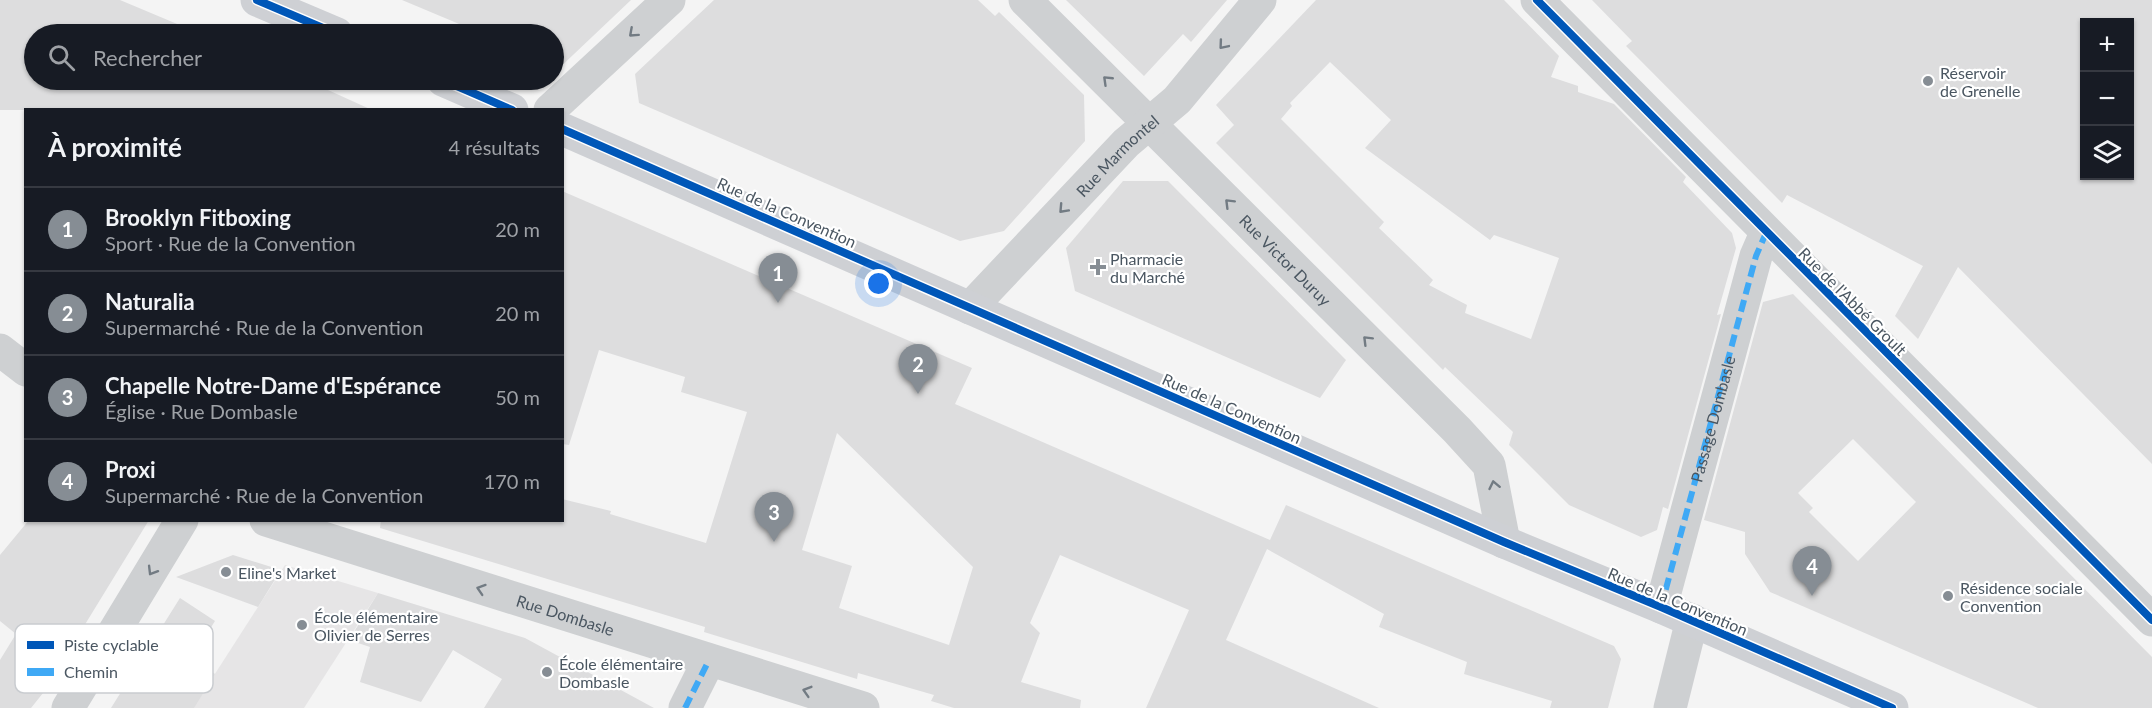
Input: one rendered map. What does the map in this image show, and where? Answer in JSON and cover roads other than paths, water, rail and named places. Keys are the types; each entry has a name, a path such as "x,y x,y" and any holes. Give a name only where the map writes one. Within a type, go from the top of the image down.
{"main road":[{"path":"256,0 314,24"},
{"path":"466,90 507,108"},
{"name":"Rue de la Convention","path":"564,130 1504,542 1692,620 1892,708"}],"street":[{"path":"551,108 669,0"},
{"name":"Rue Victor Duruy","path":"1025,0 1457,430 1489,465 1504,542"},
{"name":"Rue Marmontel","path":"970,308 1148,122 1177,100 1260,0"},
{"name":"Rue de l'Abbé Groult","path":"1537,0 2152,620"},
{"name":"Passage Dombasle","path":"1661,607 1755,256 1766,233"},
{"path":"0,350 24,368"},
{"path":"119,624 181,522"},
{"name":"Rue Dombasle","path":"272,522 863,708"},
{"path":"1670,708 1692,620"},
{"path":"685,708 708,660"},
{"path":"68,708 77,693"}],"place":[{"name":"Réservoir de Grenelle","path":"1928,81"},
{"name":"Pharmacie du Marché","path":"1098,267"},
{"name":"Brooklyn Fitboxing","path":"778,303"},
{"name":"Naturalia","path":"918,394"},
{"name":"Chapelle Notre-Dame d'Espérance","path":"774,542"},
{"name":"Eline's Market","path":"226,572"},
{"name":"Proxi","path":"1812,596"},
{"name":"Résidence sociale Convention","path":"1948,596"},
{"name":"École élémentaire Olivier de Serres","path":"302,625"},
{"name":"École élémentaire Dombasle","path":"547,672"}]}
